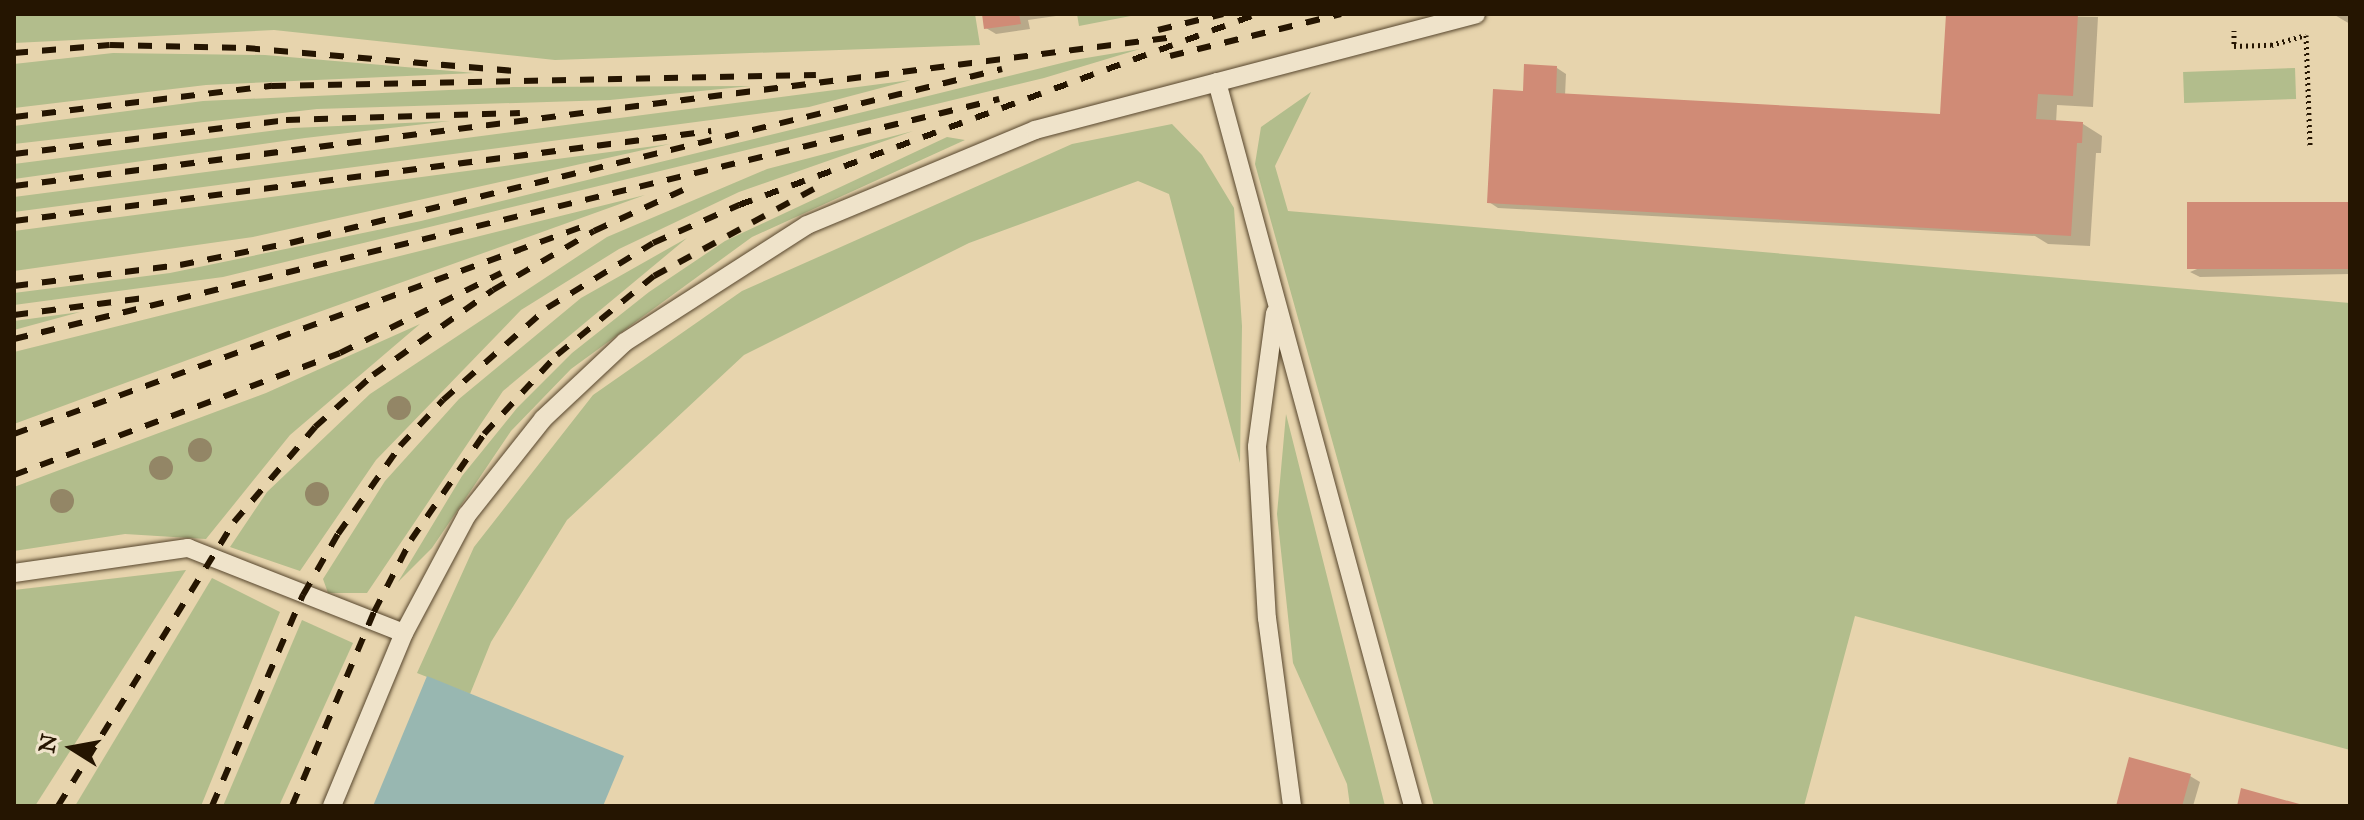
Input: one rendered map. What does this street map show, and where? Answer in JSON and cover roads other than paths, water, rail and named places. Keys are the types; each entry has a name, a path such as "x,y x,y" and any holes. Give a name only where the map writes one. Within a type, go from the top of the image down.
{"lane":[{"path":"332,806 404,633 467,515 543,419 625,342 807,225 1035,130 1476,14"},
{"path":"1217,82 1413,806"},
{"path":"1277,302 1257,447 1267,618 1292,806"},
{"path":"14,573 188,548 404,633"}],"water":[{"path":"427,676 624,756 603,806 373,806"}],"railway":[{"path":"1158,30 1223,14"},
{"path":"212,806 303,595 338,534 400,446 443,400 547,308 653,243 739,205 1257,14"},
{"path":"1170,56 1341,14"},
{"path":"14,186 1174,37"},
{"path":"14,53 110,45 246,48 512,71"},
{"path":"14,286 180,265 290,243 1002,69"},
{"path":"14,117 272,86 816,75"},
{"path":"14,339 999,99"},
{"path":"14,154 286,120 520,113"},
{"path":"14,221 711,131"},
{"path":"292,806 374,612 411,540 484,434 557,355 654,276 821,185"},
{"path":"58,806 234,522 315,427 373,375 493,290 594,231 683,190"},
{"path":"14,434 587,225"},
{"path":"14,475 340,353 501,273"},
{"path":"14,315 144,298"}]}
